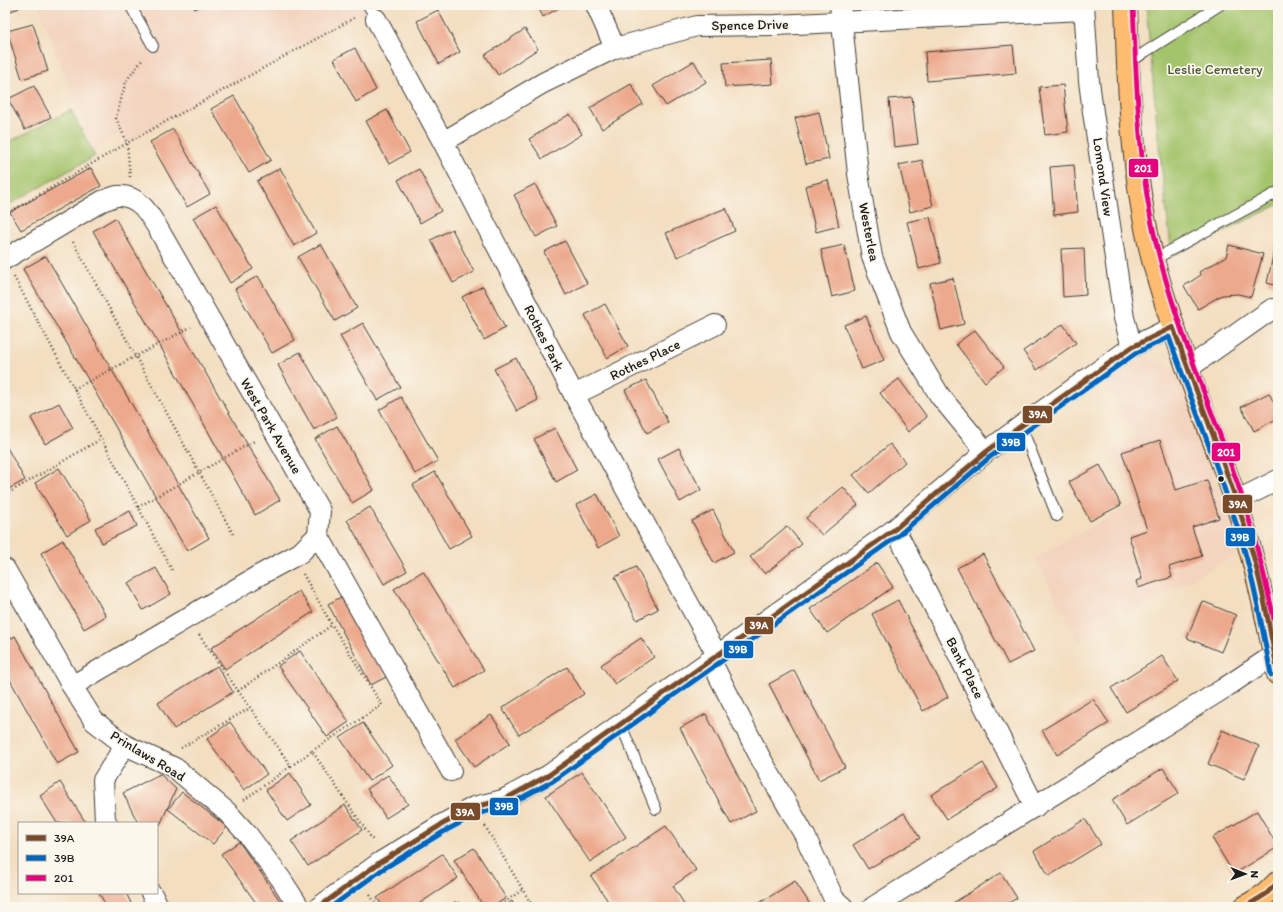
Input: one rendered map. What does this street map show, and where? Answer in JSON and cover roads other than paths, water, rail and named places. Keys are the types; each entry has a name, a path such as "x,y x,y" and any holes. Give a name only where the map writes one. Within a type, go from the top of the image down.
{"main road":[{"path":"1126,5 1128,64 1135,162 1153,260 1187,369 1236,501 1256,570 1276,665"},
{"path":"1245,907 1266,894 1278,882"}],"street":[{"path":"596,5 615,48"},
{"name":"Spence Drive","path":"443,142 543,83 615,48 697,26 840,13 1084,8"},
{"name":"Lomond View","path":"1084,8 1090,81 1104,189 1124,318 1132,347"},
{"name":"Rothes Park","path":"371,11 443,142 574,395 714,658"},
{"name":"Westerlea","path":"840,13 858,174 872,257 902,332 940,396 986,452"},
{"name":"West Park Avenue","path":"9,266 63,224 102,202 116,196 131,198 145,208 158,227 320,512 318,535"},
{"path":"1187,369 1272,309"},
{"name":"Rothes Place","path":"574,395 715,325"},
{"path":"319,907 386,859 441,825 474,807 503,800 549,775 895,529 986,452 1021,426 1132,347 1173,327"},
{"path":"1236,501 1278,480"},
{"name":"Bank Place","path":"895,529 1034,807"},
{"path":"72,686 300,553 318,535 451,771"},
{"name":"Prinlaws Road","path":"5,569 72,686 94,721 125,745 175,768 227,812 248,835 281,878 299,907"},
{"path":"714,658 761,759 805,836 834,899 843,907"},
{"path":"873,907 1224,690 1276,665"},
{"path":"107,822 103,780 125,745"},
{"path":"152,894 159,907"}],"lane":[{"path":"130,5 153,46"},
{"path":"1128,64 1220,5"},
{"path":"1153,260 1278,192"},
{"path":"1021,426 1057,516"},
{"path":"621,725 656,809"}],"park label":[{"name":"Leslie Cemetery","path":"1215,69"}]}
